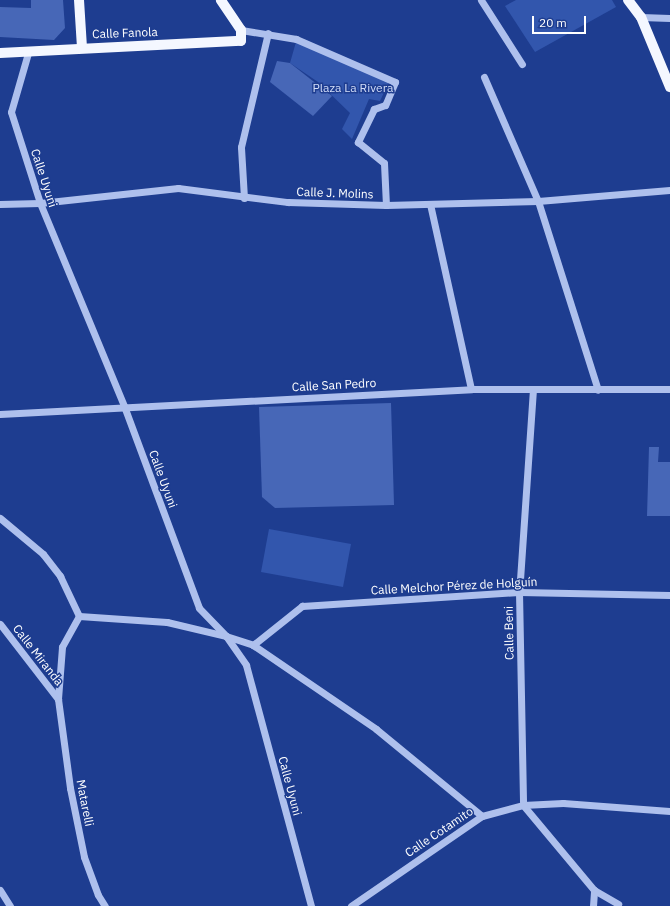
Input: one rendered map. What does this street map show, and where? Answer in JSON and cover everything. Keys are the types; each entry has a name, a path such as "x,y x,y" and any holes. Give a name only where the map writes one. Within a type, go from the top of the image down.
{"main road":[{"path":"79,0 82,48"},
{"path":"221,0 241,30"},
{"path":"628,0 641,17 670,87"},
{"name":"Calle Fanola","path":"0,53 28,53 82,48 241,41 241,30"}],"street":[{"path":"481,0 522,64"},
{"path":"641,17 670,18"},
{"path":"241,30 268,33 296,39 395,82 385,105 374,109 358,142 384,163 386,205"},
{"path":"244,198 241,147 268,33"},
{"name":"Calle Uyuni","path":"28,53 11,112 40,203 124,406 199,608 226,636 246,665 311,906"},
{"path":"484,77 538,201 598,390"},
{"name":"Calle J. Molins","path":"0,204 40,203 178,188 244,198 386,205 538,201 670,190"},
{"path":"430,204 471,389"},
{"name":"Calle San Pedro","path":"0,414 124,406 471,389 670,389"},
{"name":"Calle Beni","path":"523,805 519,592 532,389"},
{"path":"0,518 43,554 60,576 79,616 167,622 226,636 253,646 376,730 482,816"},
{"name":"Calle Melchor Pérez de Holguín","path":"253,646 302,606 519,592 670,595"},
{"name":"Matarelli","path":"79,616 62,647 58,699 70,788 84,857 105,906"},
{"name":"Calle Miranda","path":"0,624 58,699"},
{"name":"Calle Cotamito","path":"351,906 482,816 523,805 563,803 670,811"},
{"path":"523,805 594,890 618,904"},
{"path":"0,890 10,906"},
{"path":"593,906 594,890"}],"green space":[{"path":"516,0 612,0 616,7 535,52 505,6"},
{"name":"Plaza La Rivera","path":"296,42 389,82 380,101 369,99 352,139 342,129 350,113 318,82 290,63"},
{"path":"269,529 351,544 343,587 261,572"}],"building":[{"path":"31,0 63,0 65,28 54,40 0,37 0,7 31,8"},
{"path":"277,61 290,63 332,96 313,116 270,82"},
{"path":"391,403 394,505 275,508 262,497 259,407"},
{"path":"649,447 659,447 658,462 670,462 670,516 647,516"}]}
